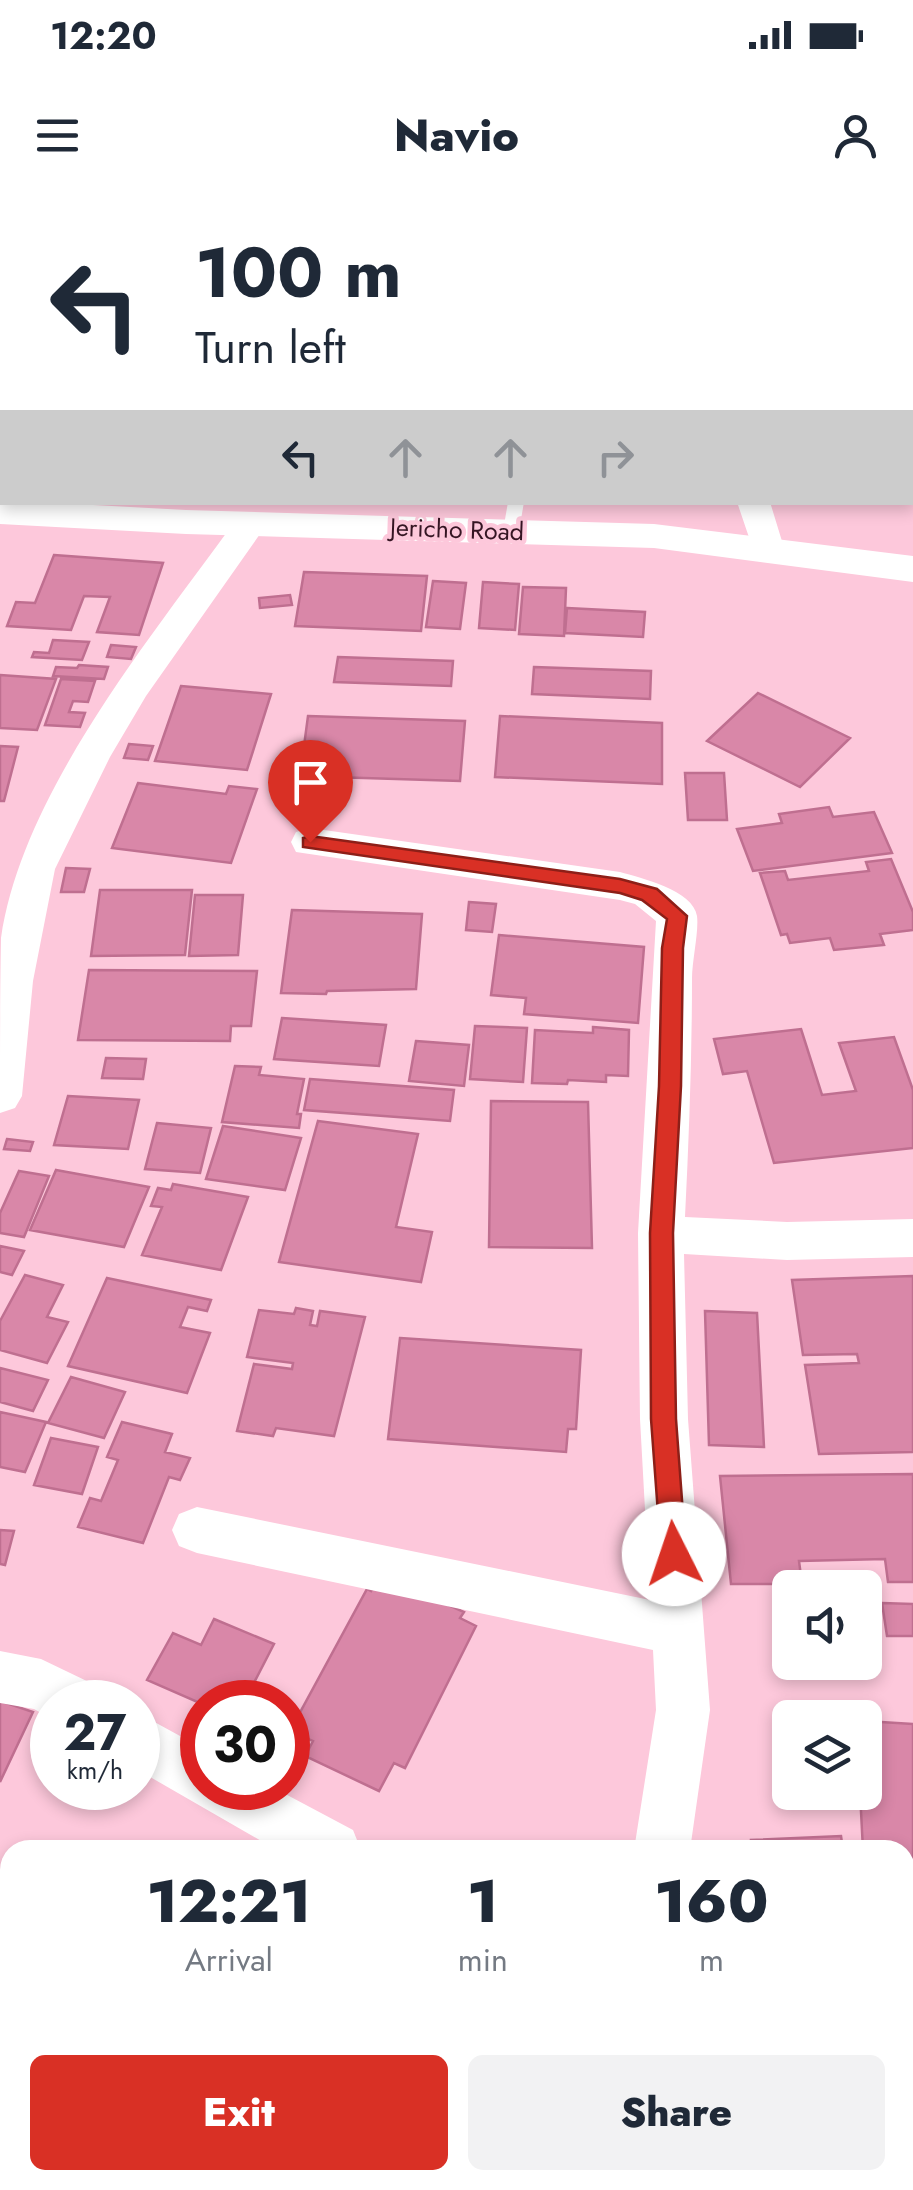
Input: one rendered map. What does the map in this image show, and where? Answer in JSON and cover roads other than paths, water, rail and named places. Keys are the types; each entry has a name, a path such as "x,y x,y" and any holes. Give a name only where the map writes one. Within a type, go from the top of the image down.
{"street":[{"path":"754,505 768,551"},
{"name":"Jericho Road","path":"0,512 187,512 250,524 514,517 913,569"},
{"path":"0,1096 12,981 35,869 91,757 130,691 250,524"},
{"path":"310,842 620,886 650,894 677,916 672,948 670,1086 661,1233 664,1419 682,1710 663,1840"},
{"path":"661,1233 722,1241 807,1243 913,1238"},
{"path":"196,1530 675,1630"},
{"path":"0,1677 30,1683"},
{"path":"260,1810 315,1840"}]}
